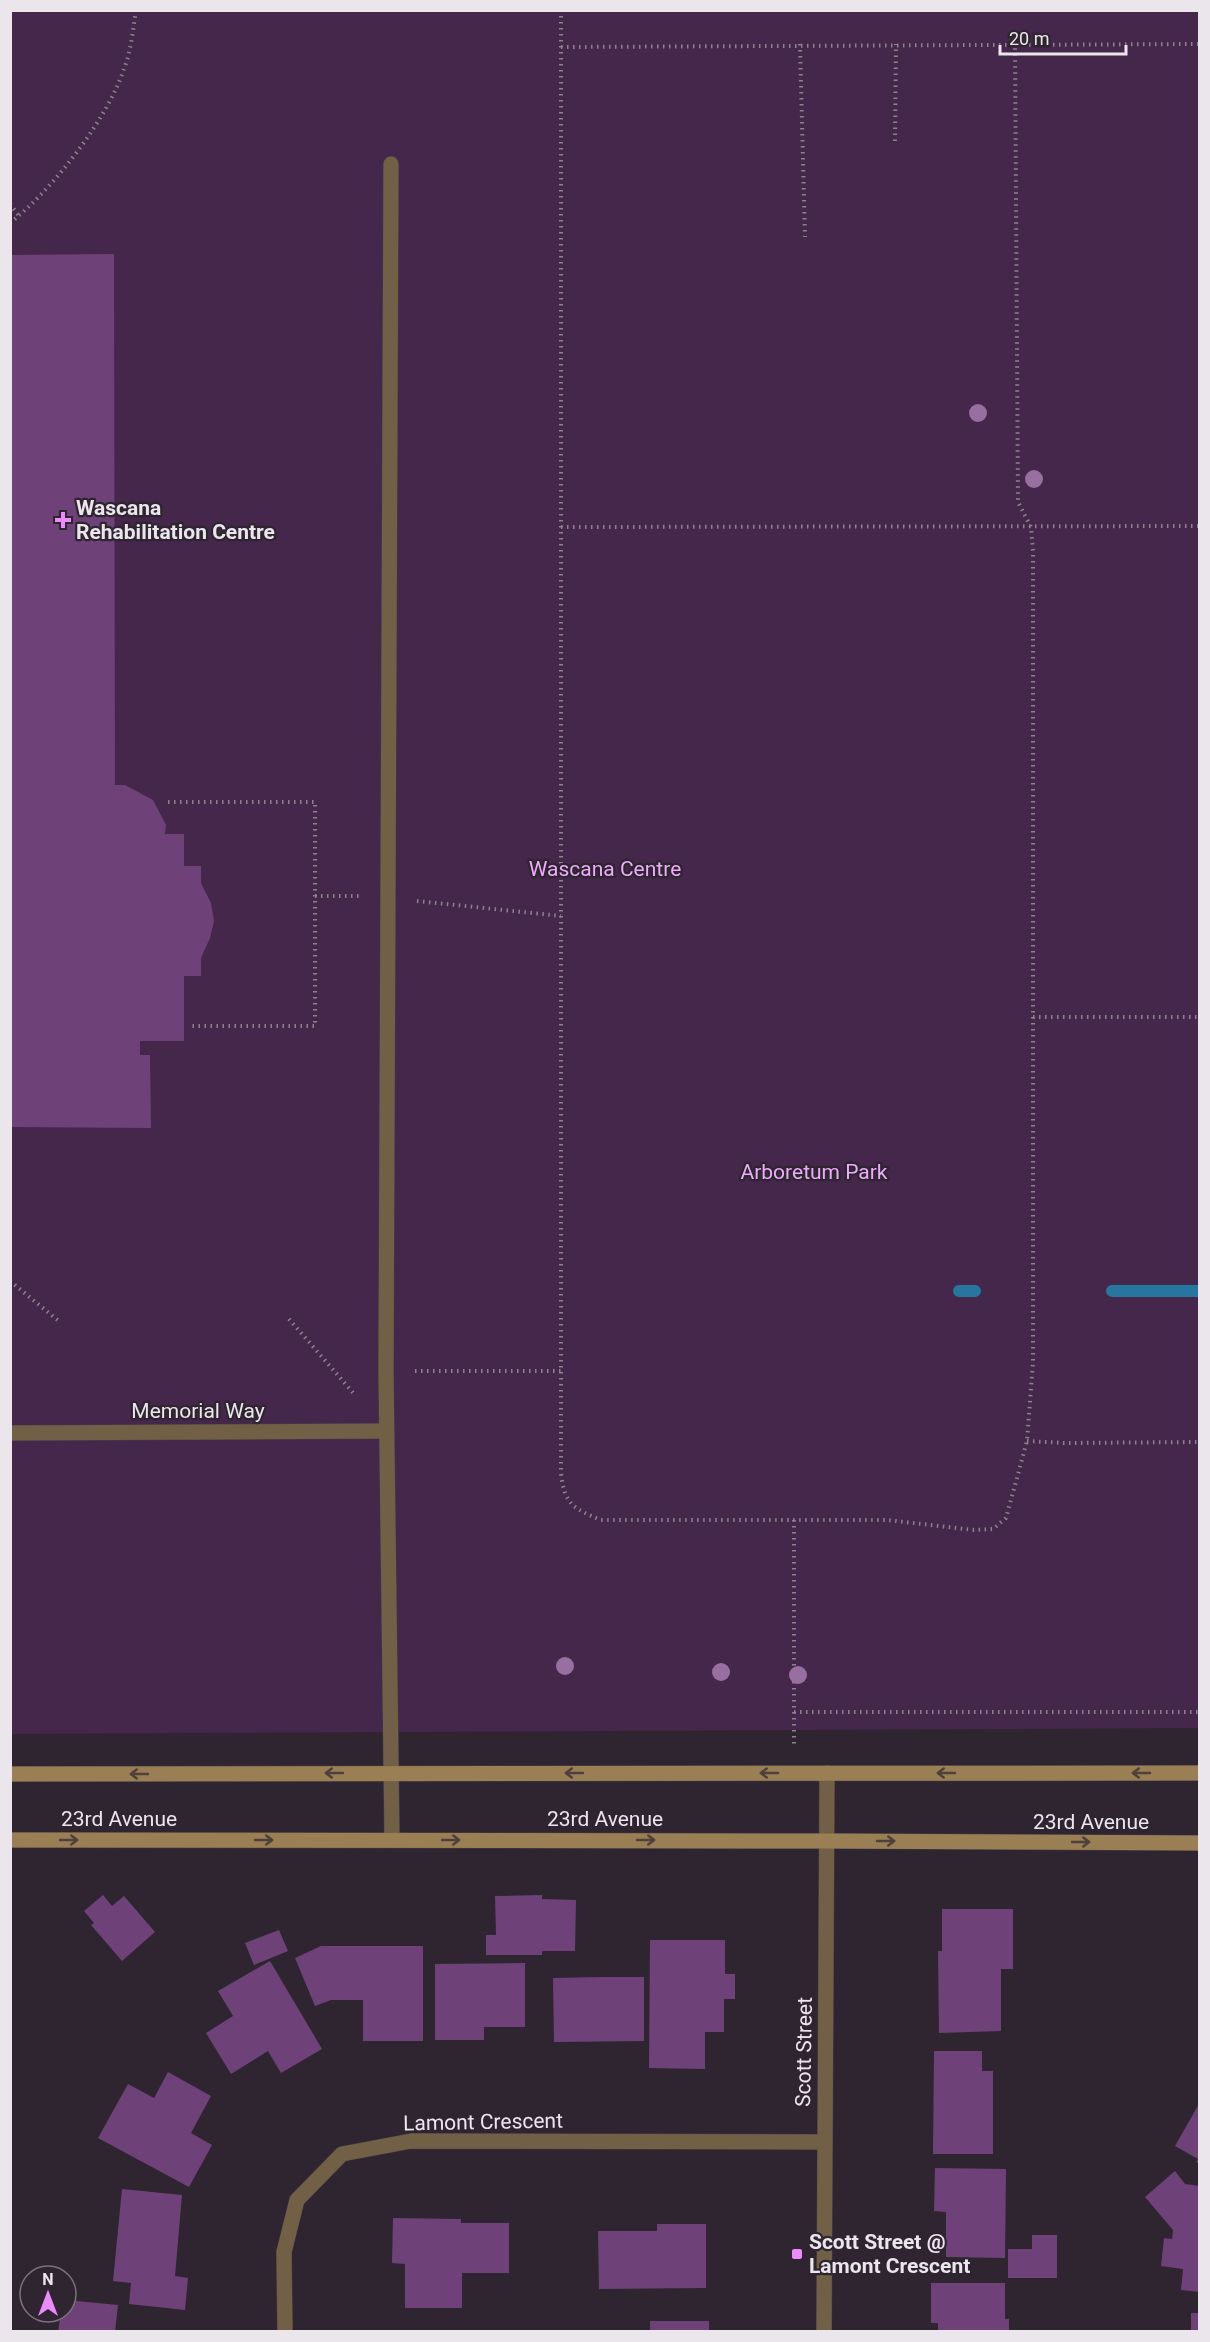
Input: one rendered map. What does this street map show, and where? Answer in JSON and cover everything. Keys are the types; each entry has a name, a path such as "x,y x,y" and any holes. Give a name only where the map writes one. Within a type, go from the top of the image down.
{"main road":[{"path":"10,1774 1200,1773"},
{"name":"23rd Avenue","path":"10,1840 1200,1843"}],"street":[{"path":"391,164 386,1431 392,1840"},
{"name":"Memorial Way","path":"10,1433 386,1431"},
{"name":"Scott Street","path":"824,2331 828,1773"},
{"name":"Lamont Crescent","path":"285,2331 284,2252 297,2200 342,2154 411,2141 824,2142"}],"path":[{"path":"10,223 44,191 94,129 124,69 136,10"},
{"path":"561,10 562,1481 563,1490 572,1506 601,1520 887,1521 974,1530 993,1529 1006,1518 1027,1441 1033,1362 1033,551 1031,526 1018,502 1016,44"},
{"path":"561,47 800,44 1200,44"},
{"path":"800,44 805,237"},
{"path":"895,141 896,44"},
{"path":"10,204 19,216"},
{"path":"561,526 1200,526"},
{"path":"168,802 315,802 315,1026 191,1026"},
{"path":"315,896 358,896"},
{"path":"422,901 561,916"},
{"path":"1033,1017 1200,1017"},
{"path":"10,1281 60,1322"},
{"path":"289,1319 386,1431"},
{"path":"386,1371 561,1371"},
{"path":"1027,1441 1200,1442"},
{"path":"794,1521 794,1712 1200,1712"}],"green space":[{"name":"Wascana Centre","path":"10,11 1199,11 1199,1728 11,1734"}],"building":[{"name":"Wascana Rehabilitation Centre","path":"114,254 115,785 125,785 153,800 166,825 165,834 184,834 184,866 201,866 201,883 211,903 214,921 210,938 201,958 201,976 184,976 184,1041 140,1041 140,1055 150,1055 151,1128 10,1127 10,255"},
{"path":"103,1895 112,1906 124,1896 155,1932 122,1961 91,1925 94,1923 84,1911"},
{"path":"542,1895 542,1899 576,1900 575,1951 542,1951 542,1955 486,1955 486,1935 496,1935 495,1896"},
{"path":"942,1909 1013,1909 1013,1969 1001,1969 1001,2031 939,2033 938,1951 942,1951"},
{"path":"279,1930 288,1951 254,1965 245,1943"},
{"path":"650,1940 725,1940 725,1974 735,1974 735,1999 724,1999 724,2032 705,2032 705,2069 649,2068"},
{"path":"321,1946 423,1946 423,2041 363,2041 363,2000 331,2000 315,2006 295,1958"},
{"path":"270,1961 322,2049 281,2073 268,2051 231,2074 206,2033 233,2016 218,1991"},
{"path":"525,1963 525,2027 484,2027 484,2040 435,2040 435,1964"},
{"path":"644,1977 644,2041 554,2042 553,1978"},
{"path":"934,2051 982,2051 982,2071 993,2071 993,2154 933,2154"},
{"path":"168,2072 211,2096 191,2133 212,2145 189,2187 98,2138 128,2084 154,2098"},
{"path":"1200,2102 1200,2164 1196,2162 1198,2159 1175,2146"},
{"path":"935,2168 1006,2169 1005,2258 946,2257 946,2212 934,2211"},
{"path":"1175,2171 1185,2184 1200,2186 1200,2292 1181,2290 1183,2269 1161,2266 1164,2238 1172,2239 1173,2230 1145,2197"},
{"path":"122,2189 182,2195 175,2276 188,2278 185,2310 129,2304 131,2283 113,2281"},
{"path":"393,2218 461,2219 461,2223 509,2223 509,2273 462,2273 462,2308 405,2308 405,2264 392,2263"},
{"path":"657,2224 706,2224 706,2288 599,2289 598,2231 657,2231"},
{"path":"1032,2235 1057,2235 1057,2278 1008,2278 1008,2249 1032,2249"},
{"path":"931,2283 1005,2283 1005,2319 1009,2319 1009,2332 938,2332 938,2323 931,2323"},
{"path":"78,2301 118,2305 115,2332 58,2332 59,2324 78,2324"},
{"path":"1191,2313 1200,2313 1200,2332 1191,2332"},
{"path":"650,2321 709,2321 709,2332 650,2332"}],"waterway":[{"path":"959,1291 975,1291"},
{"path":"1112,1291 1200,1291"}],"place":[{"name":"Wascana Rehabilitation Centre","path":"63,520"},
{"name":"Scott Street @ Lamont Crescent","path":"797,2254"}],"park label":[{"name":"Arboretum Park","path":"814,1172"}]}
